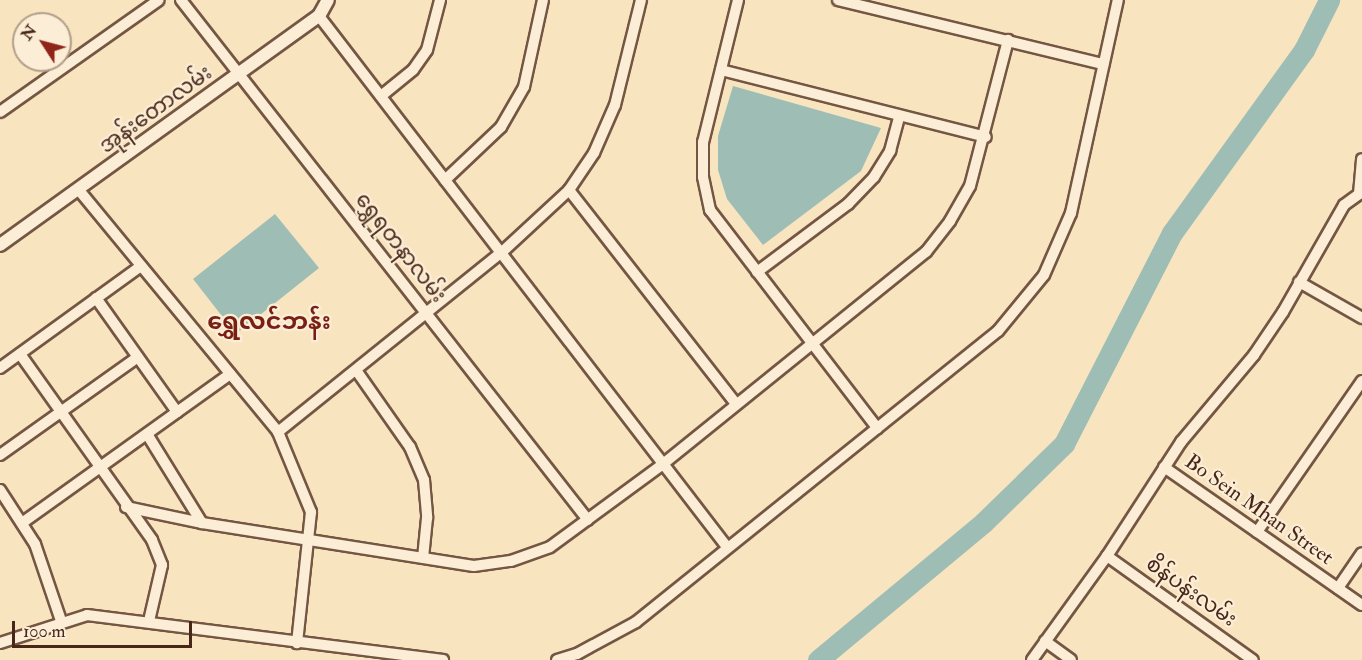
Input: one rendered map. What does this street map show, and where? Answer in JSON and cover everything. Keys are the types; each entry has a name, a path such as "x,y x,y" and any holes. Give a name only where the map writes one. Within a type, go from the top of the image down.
{"street":[{"path":"0,112 159,0"},
{"name":"ရွှေရတနာလမ်း","path":"181,0 588,520"},
{"name":"အုန်းတောလမ်း","path":"0,245 319,16 328,0"},
{"path":"381,96 413,70 427,50 440,0"},
{"path":"445,180 501,127 524,87 543,0"},
{"path":"278,432 501,253 569,190 594,153 615,105 640,0"},
{"path":"738,0 703,142 703,177 710,210 877,428"},
{"path":"838,0 1103,64"},
{"path":"557,660 577,654 636,622 998,331 1044,275 1071,213 1118,0"},
{"path":"319,16 727,548"},
{"path":"126,507 202,523 474,566 512,561 550,547 663,464 926,252 950,221 970,186 986,137 1008,40"},
{"path":"721,70 899,117 986,137"},
{"path":"758,272 848,204 874,177 890,150 899,117"},
{"path":"1032,660 1107,556 1164,467 1254,355 1344,205 1361,195 1362,159"},
{"path":"78,189 278,432 311,512 297,643"},
{"path":"569,190 736,404"},
{"path":"0,368 141,266"},
{"path":"1299,282 1362,318"},
{"path":"96,298 177,412"},
{"path":"20,354 98,469 152,540 162,565 149,621"},
{"path":"0,455 138,357"},
{"path":"356,370 410,447 423,480 427,518 423,558"},
{"path":"22,523 230,374"},
{"path":"1257,532 1362,381"},
{"path":"147,434 202,523"},
{"name":"Bo Sein Mhan Street","path":"1164,467 1362,604"},
{"path":"0,490 35,544 61,621"},
{"path":"1338,588 1362,553"},
{"name":"စိန်ပန်းလမ်း","path":"1107,556 1253,660"},
{"path":"0,643 61,621 87,615 149,621 297,643 443,660"},
{"path":"1044,641 1071,660"}],"water":[{"path":"733,86 881,128 861,171 763,245 727,199 718,170 718,136"},
{"path":"275,214 319,268 236,334 193,279"}],"waterway":[{"path":"818,660 984,522 1064,444 1172,233 1304,50 1329,0"}],"district":[{"name":"ရွှေလင်ဘန်း","path":"269,322"}]}
